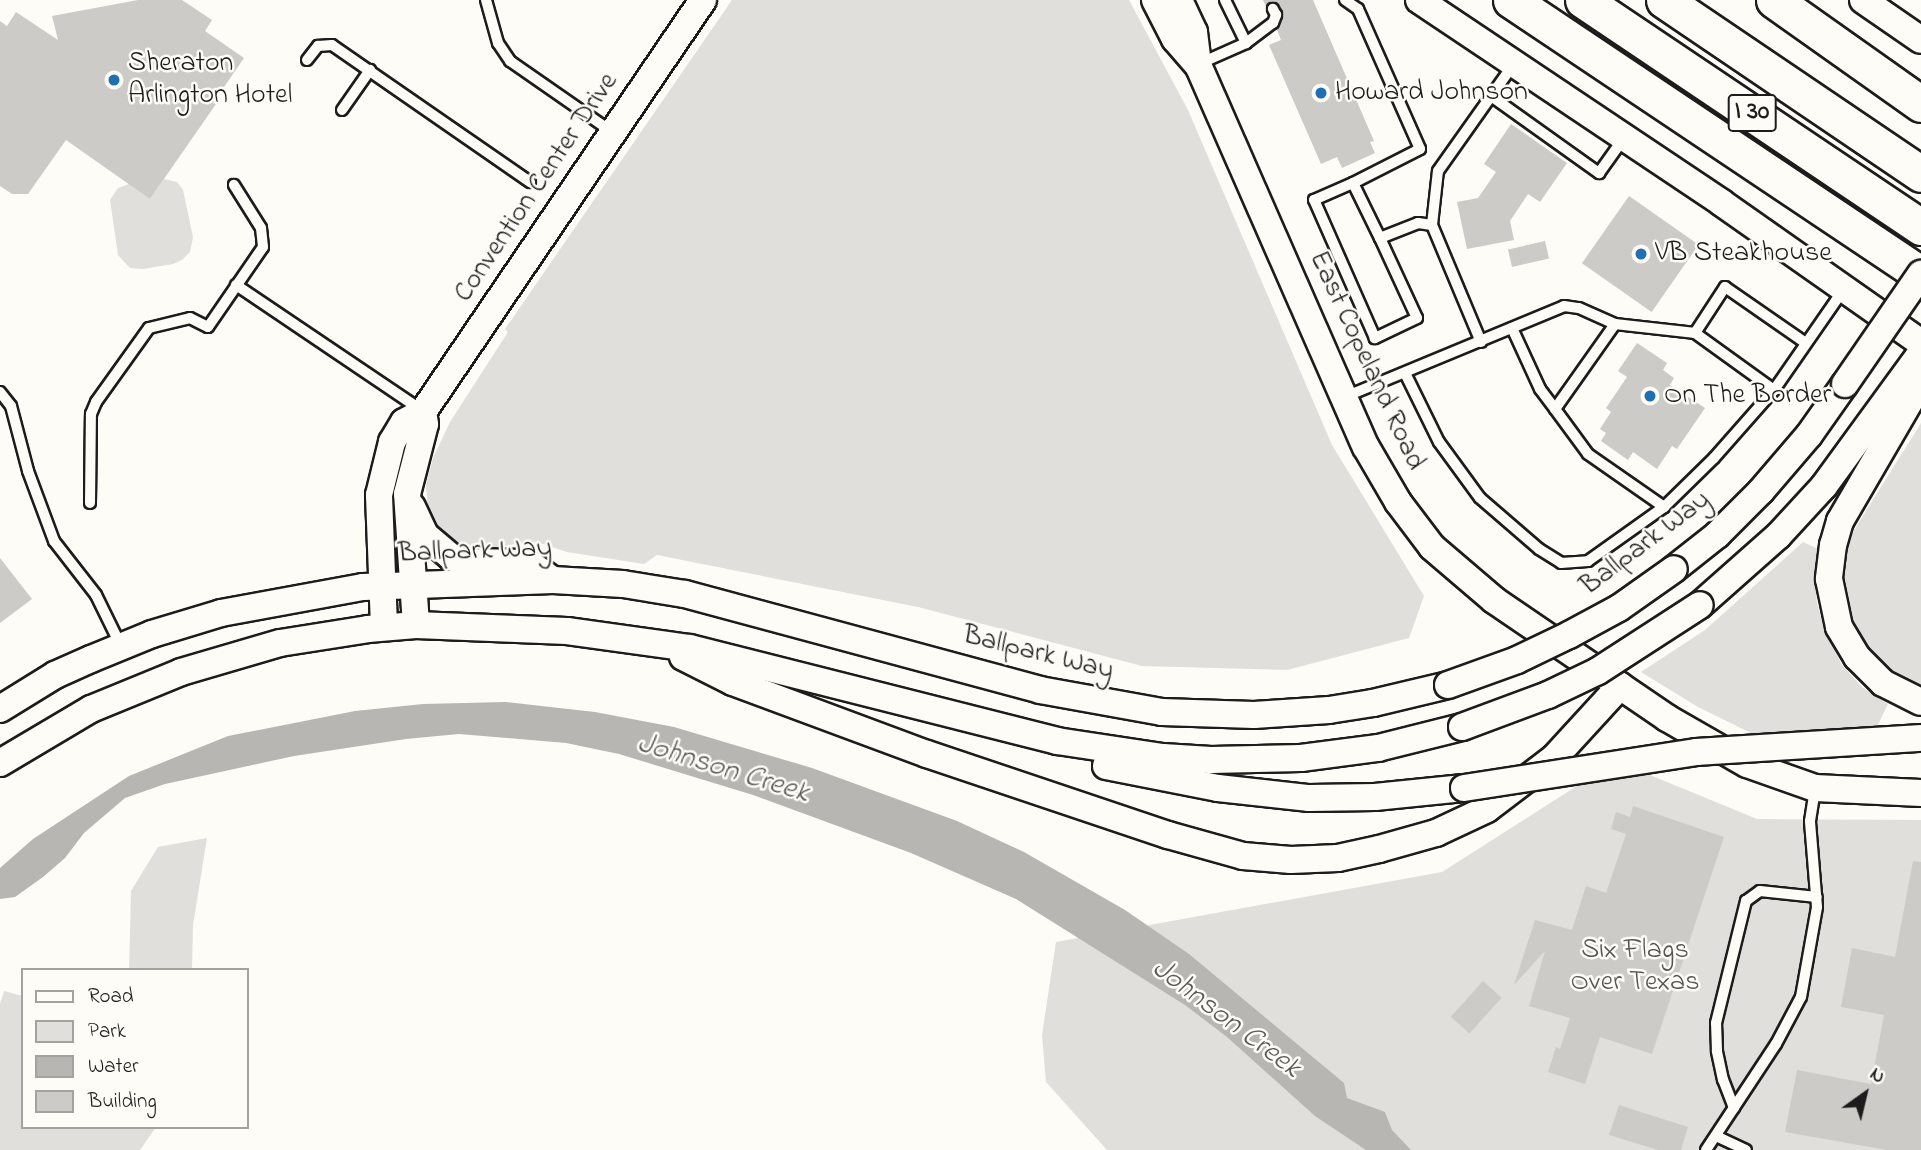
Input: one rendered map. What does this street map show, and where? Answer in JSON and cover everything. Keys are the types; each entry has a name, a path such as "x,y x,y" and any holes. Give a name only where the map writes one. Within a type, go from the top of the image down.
{"highway":[{"name":"I 30","path":"1511,0 1921,274"},
{"name":"I 30","path":"1583,0 1921,227"},
{"path":"1608,0 1921,204"},
{"path":"1664,0 1921,174"},
{"path":"1774,0 1921,104"},
{"path":"1890,254 1921,294"}],"main road":[{"name":"Convention Center Drive","path":"384,626 379,506 381,476 398,429 412,415 423,411 703,0"},
{"name":"East Copeland Road","path":"1155,0 1175,39 1198,65"},
{"name":"East Copeland Road","path":"1179,0 1194,32 1198,65 1379,474 1432,547 1469,582 1620,686 1746,764 1815,788 1921,793"},
{"path":"1419,0 1921,343"},
{"path":"1863,0 1921,40"},
{"name":"Ballpark Way","path":"0,709 55,676 121,647 221,613 290,598 381,587 553,580 623,584 685,594 1040,690 1161,712 1242,715 1329,710 1373,703 1448,685 1561,640 1619,608 1674,569 1717,535 1761,491 1810,435 1921,274"},
{"path":"1921,353 1840,522 1833,545 1829,579 1839,627 1857,657 1883,683 1921,702"},
{"path":"0,763 91,709 138,687 253,649 384,626 416,625 567,631 650,641 753,663 921,708 1096,748 1210,760 1339,754 1410,741 1462,727 1548,695 1598,671 1700,605 1778,536 1921,382"},
{"name":"Convention Center Drive","path":"416,625 407,494 409,475 425,424 423,411"},
{"path":"407,494 425,535 451,556 462,562 529,563 553,580"},
{"path":"650,641 733,681 927,754 1195,844 1243,856 1291,860 1338,858 1379,849 1436,833 1487,809 1554,758 1620,686"},
{"path":"121,647 138,687"},
{"path":"921,708 1033,749 1218,788 1290,796 1342,798 1464,788 1697,752 1921,738"}],"lane":[{"path":"486,0 498,43 510,61 613,133"},
{"path":"1225,0 1246,43"},
{"path":"1345,0 1358,9 1420,149 1314,200 1375,338 1417,318 1353,183"},
{"path":"1198,65 1246,43 1273,23 1276,15 1273,9"},
{"path":"307,60 318,46 332,45 530,182"},
{"path":"1481,342 1432,225 1438,171 1514,64"},
{"path":"342,110 370,70"},
{"path":"1491,96 1599,173 1624,138"},
{"path":"90,503 92,414 96,402 149,328 190,318 208,327 264,241 261,228 234,185"},
{"path":"1380,238 1418,223 1432,225"},
{"path":"236,285 423,411"},
{"path":"1695,333 1725,287 1806,343"},
{"path":"1405,373 1439,442 1480,498 1539,549 1562,563 1588,561 1664,508 1714,458 1774,390 1844,288"},
{"path":"1344,397 1564,306 1579,308 1615,324 1695,333 1774,390"},
{"path":"1555,409 1615,324"},
{"path":"1512,328 1540,388 1588,454 1664,508"},
{"path":"0,392 11,405 27,471 54,541 96,595 121,647"},
{"path":"1706,1150 1776,1044 1801,997 1817,897 1810,821 1815,788"},
{"path":"1734,1108 1721,1070 1716,1023 1746,901 1760,891 1817,897"},
{"path":"1716,1136 1746,1150"}],"green space":[{"path":"732,0 1129,0 1188,110 1332,445 1424,596 1409,638 1287,670 1142,666 918,607 657,555 644,564 567,552 537,542 508,545 496,550 477,550 453,542 439,531 428,511 426,485 433,458 450,422 508,332 505,329"},
{"path":"164,179 177,182 183,190 193,237 190,252 173,264 143,269 130,268 118,255 110,200 118,188 129,184 150,199"},
{"path":"1921,423 1921,688 1885,668 1866,647 1853,627 1842,572 1846,549 1854,530"},
{"path":"1803,542 1818,549 1814,573 1817,603 1826,634 1842,665 1862,687 1888,704 1876,729 1755,735 1698,707 1641,672 1705,630"},
{"name":"Six Flags Over Texas","path":"1616,761 1757,819 1921,820 1921,1150 1107,1150 1046,1082 1042,1035 1056,942 1442,872"},
{"path":"207,838 193,925 192,968 129,968 131,891 158,847"},
{"path":"4,991 21,995 21,1129 155,1129 140,1150 0,1150 0,1004"}],"water":[{"name":"Johnson Creek","path":"505,702 595,712 674,727 812,768 957,821 1024,852 1125,910 1189,954 1344,1083 1347,1098 1385,1112 1392,1130 1411,1150 1366,1150 1315,1116 1227,1037 1185,1005 1016,899 911,853 753,795 619,754 566,743 459,734 406,739 294,756 165,784 125,798 84,833 65,858 43,877 15,897 0,899 0,868 33,839 129,776 228,736 355,711 423,704"}],"building":[{"name":"Sheraton Arlington Hotel","path":"138,0 182,0 212,20 205,31 244,58 213,103 216,104 150,199 66,140 28,194 12,194 0,186 0,21 7,26 16,12 58,40 52,16"},
{"name":"Howard Johnson","path":"1263,0 1313,0 1374,141 1370,142 1375,153 1342,168 1337,157 1321,164 1269,45 1281,40 1277,30 1283,12 1276,2 1270,2 1266,7"},
{"path":"1511,124 1567,163 1540,202 1528,194 1510,221 1514,240 1467,249 1457,202 1478,198 1496,172 1484,164"},
{"name":"VB Steakhouse","path":"1629,196 1699,245 1652,312 1582,263"},
{"path":"1545,241 1549,259 1512,267 1508,250"},
{"name":"On The Border","path":"1637,343 1667,363 1663,370 1674,378 1670,385 1705,408 1677,449 1672,446 1657,469 1633,452 1628,460 1601,441 1606,433 1600,429 1611,412 1606,408 1627,377 1618,371"},
{"path":"0,558 32,599 0,623"},
{"path":"1633,806 1724,837 1652,1054 1600,1037 1585,1084 1548,1072 1556,1047 1560,1049 1570,1018 1529,1006 1545,951 1514,985 1535,920 1572,930 1586,886 1606,893 1626,834 1611,829 1616,812 1630,817"},
{"path":"1913,861 1921,862 1921,1150 1887,1150 1785,1132 1797,1070 1871,1084 1884,1015 1841,1007 1852,948 1895,957"},
{"path":"1483,981 1502,998 1469,1033 1451,1017"},
{"path":"1619,1105 1688,1127 1681,1150 1658,1150 1609,1135"}],"place":[{"name":"Sheraton Arlington Hotel","path":"114,80"},
{"name":"Howard Johnson","path":"1321,93"},
{"name":"VB Steakhouse","path":"1641,254"},
{"name":"On The Border","path":"1650,396"}]}
